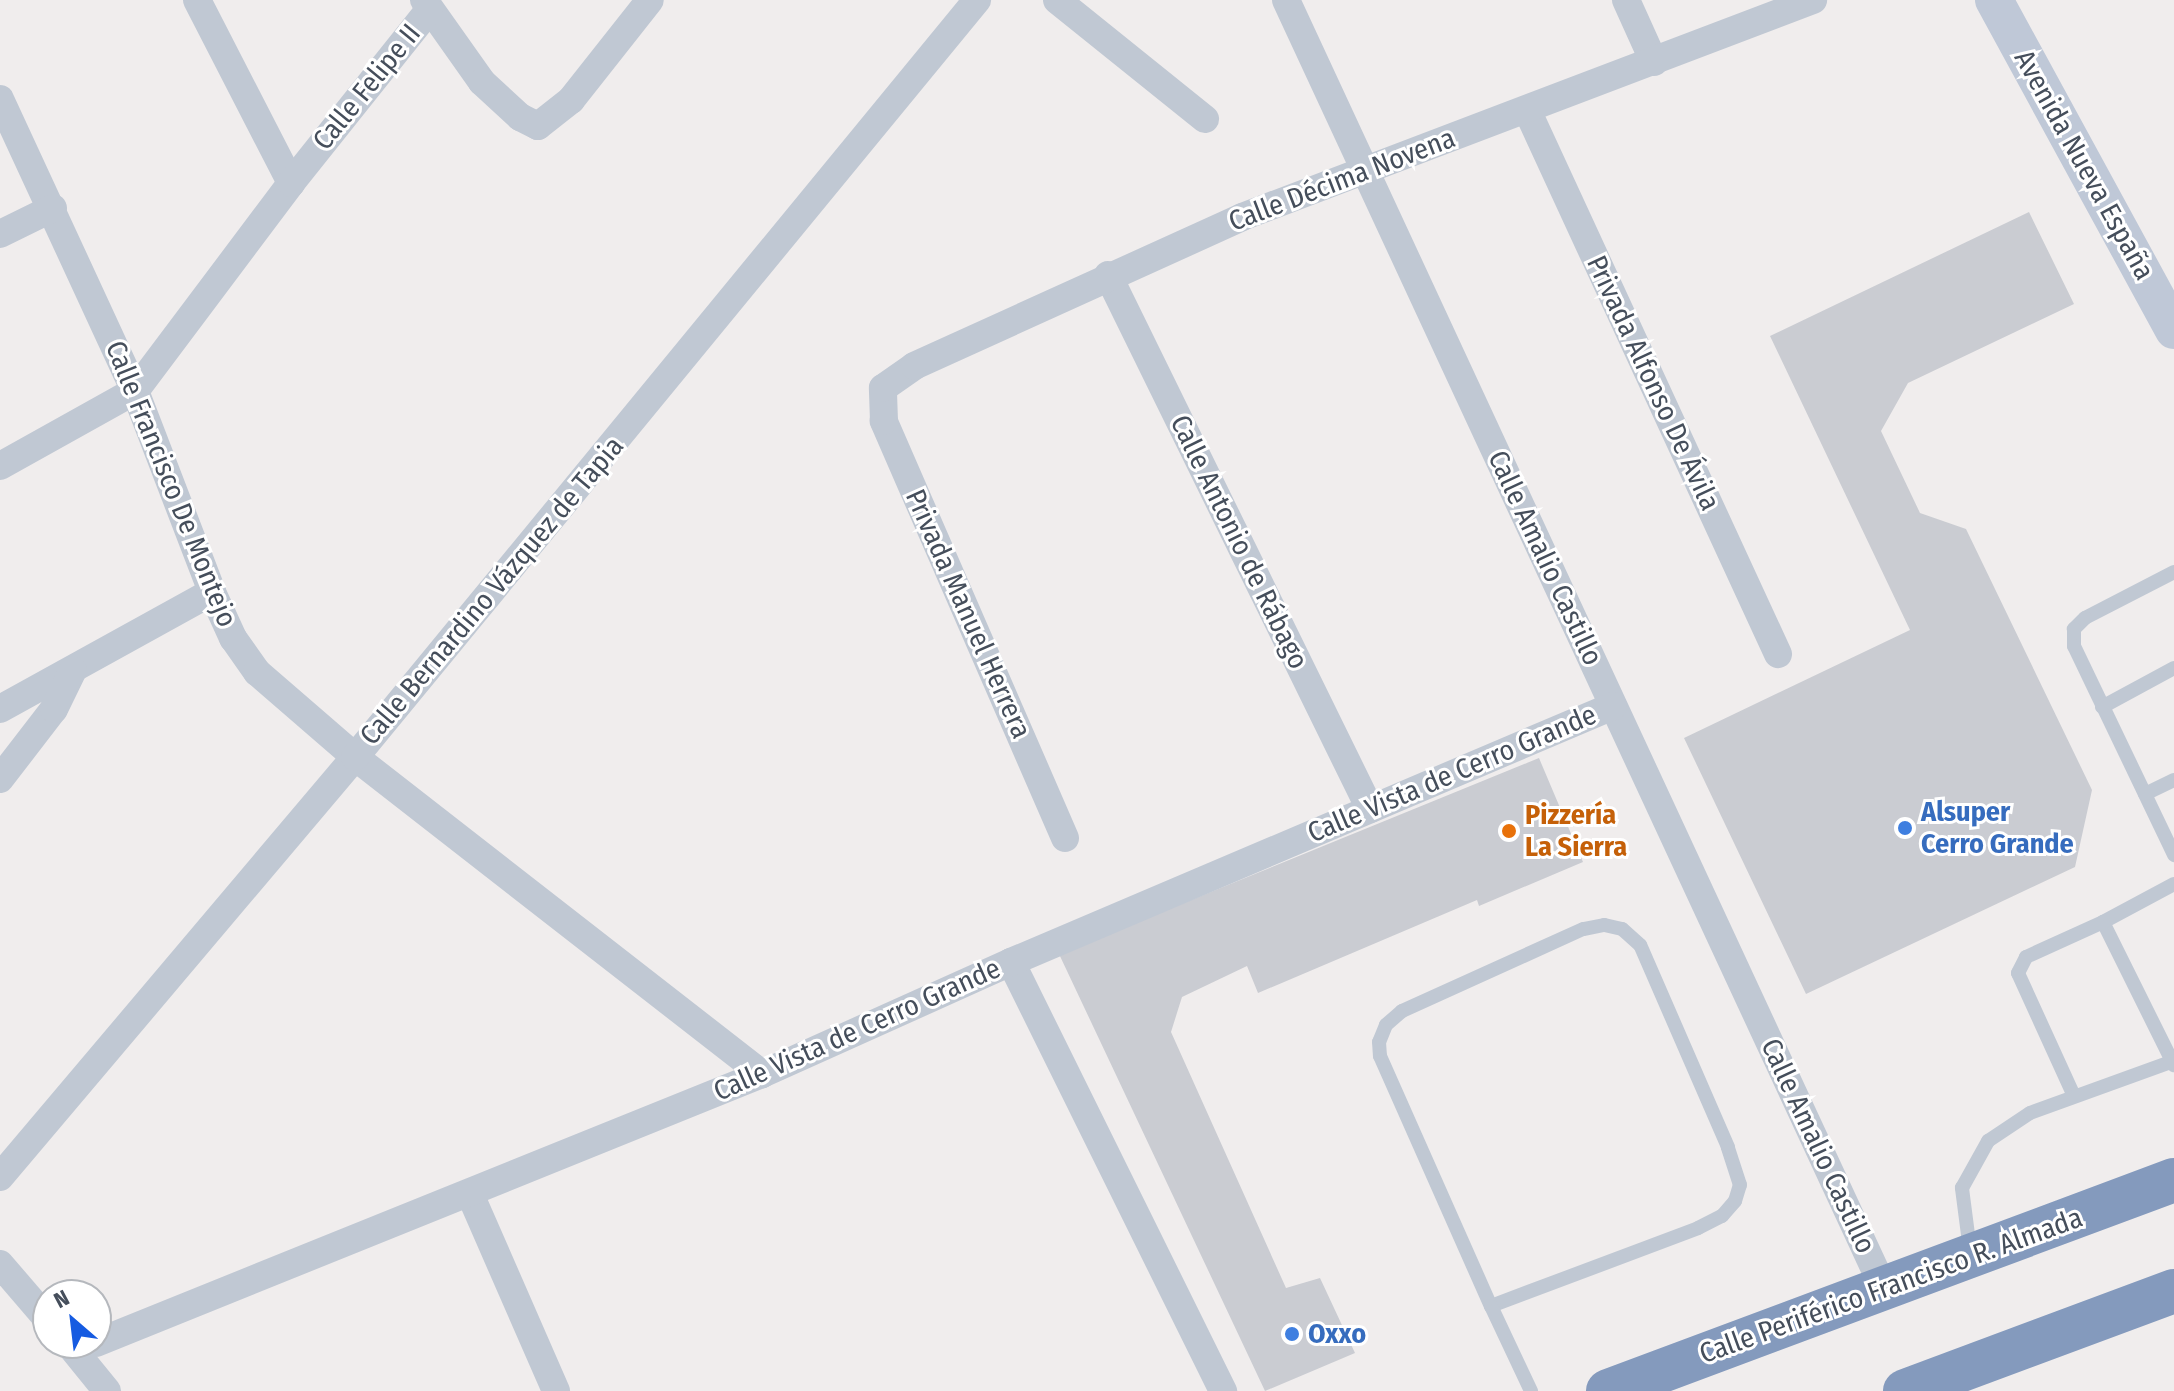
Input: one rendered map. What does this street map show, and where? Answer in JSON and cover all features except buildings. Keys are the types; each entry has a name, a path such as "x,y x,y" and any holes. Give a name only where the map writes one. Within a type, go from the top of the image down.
{"highway":[{"name":"Calle Periférico Francisco R. Almada","path":"1608,1391 1885,1291 2174,1180"},
{"path":"1905,1391 2174,1291"}],"main road":[{"name":"Avenida Nueva España","path":"1994,0 2174,330"}],"street":[{"path":"197,0 291,183"},
{"name":"Calle Felipe II","path":"135,391 426,5 482,82 520,117 538,126 571,100 650,0"},
{"name":"Calle Bernardino Vázquez de Tapia","path":"0,1177 355,757 977,0"},
{"path":"1057,0 1205,119"},
{"name":"Calle Amalio Castillo","path":"1286,0 1885,1291"},
{"path":"1626,0 1654,62"},
{"name":"Calle Décima Novena","path":"883,388 914,366 1108,275 1363,167 1528,112 1813,0"},
{"name":"Calle Francisco De Montejo","path":"0,99 135,391 212,592 233,638 257,672 355,757 762,1074"},
{"name":"Privada Alfonso De Ávila","path":"1528,112 1778,654"},
{"path":"0,234 53,208"},
{"name":"Calle Antonio de Rábago","path":"1108,275 1370,809"},
{"name":"Privada Manuel Herrera","path":"883,388 884,421 1065,838"},
{"path":"0,466 135,391"},
{"path":"0,709 212,592"},
{"path":"0,779 54,709 73,670"},
{"name":"Calle Vista de Cerro Grande","path":"112,1334 470,1194 762,1074 1011,962 1613,706"},
{"path":"1011,962 1223,1391"},
{"path":"470,1194 556,1391"},
{"path":"0,1264 32,1301"},
{"path":"91,1359 107,1391"}],"lane":[{"path":"2174,573 2085,618 2074,629 2080,664 2174,855"},
{"path":"2102,707 2174,668"},
{"path":"2145,794 2174,780"},
{"path":"2074,1096 2018,973 2026,957 2103,922 2174,884"},
{"path":"1971,1258 1962,1188 1988,1141 2030,1113 2173,1062 2103,922"},
{"path":"1491,1306 1698,1228 1722,1216 1735,1201 1740,1185 1728,1147 1640,945 1622,929 1604,925 1583,929 1402,1011 1386,1025 1379,1042 1491,1306 1531,1391"}],"place":[{"name":"Alsuper Cerro Grande","path":"1905,828"},
{"name":"Pizzería La Sierra","path":"1509,831"},
{"name":"Oxxo","path":"1292,1334"}]}
